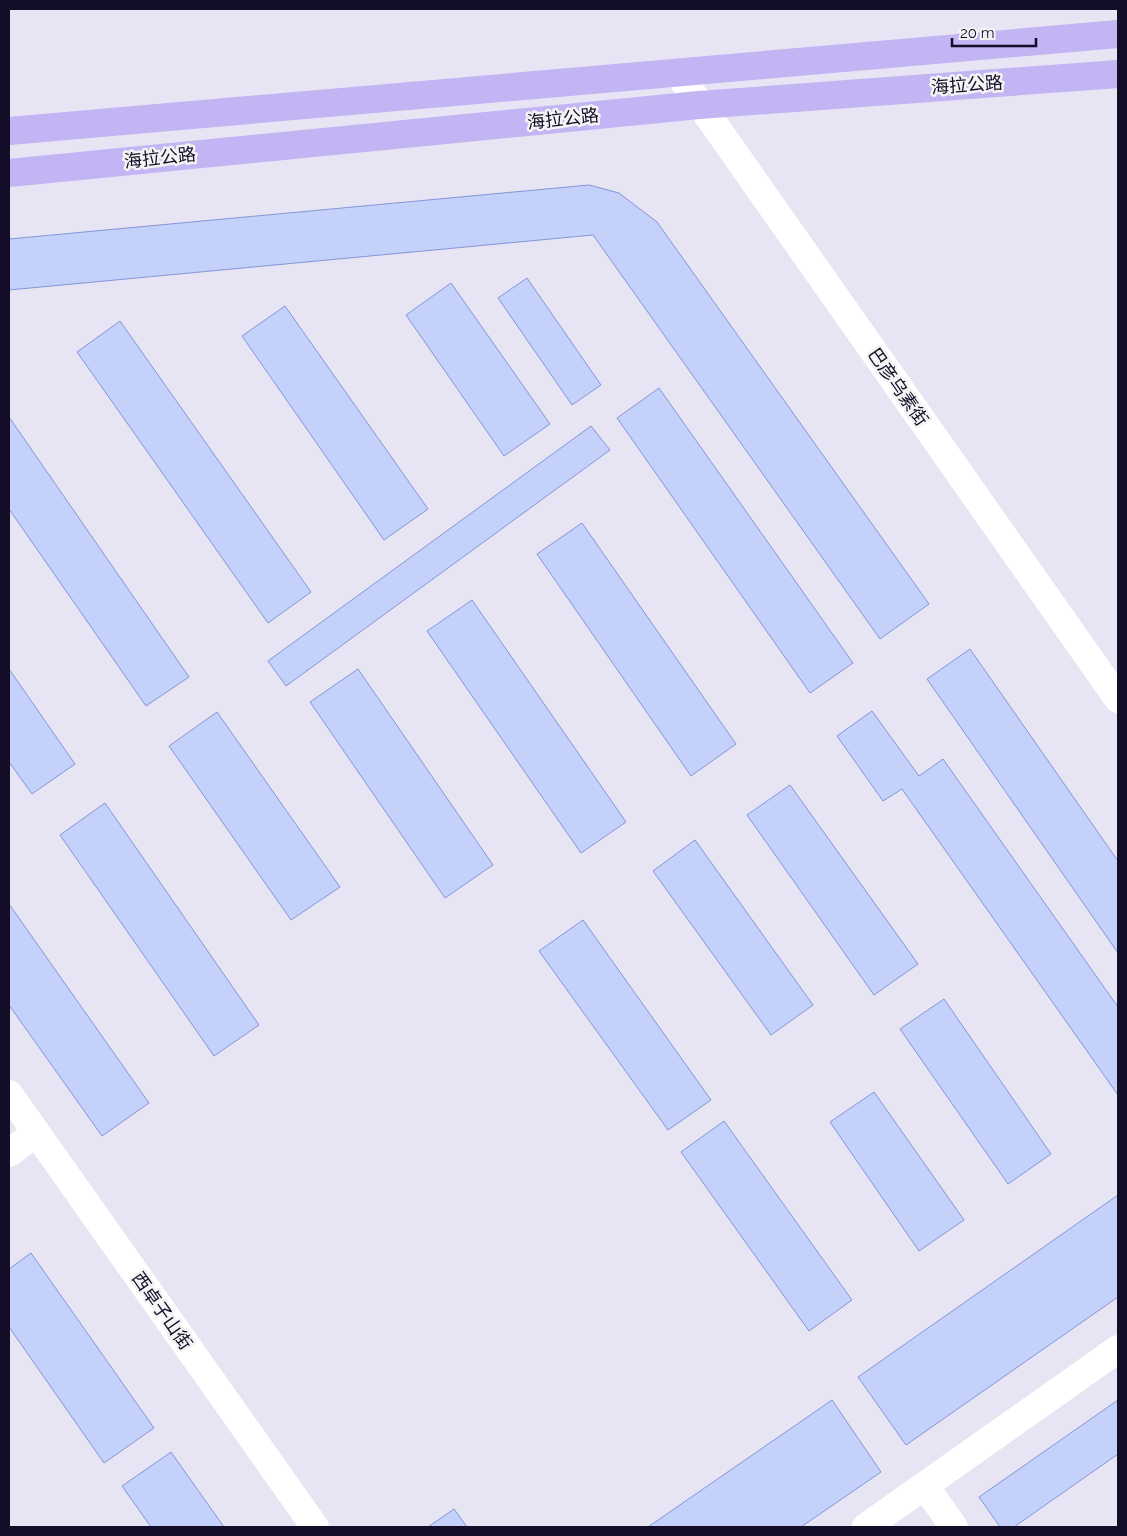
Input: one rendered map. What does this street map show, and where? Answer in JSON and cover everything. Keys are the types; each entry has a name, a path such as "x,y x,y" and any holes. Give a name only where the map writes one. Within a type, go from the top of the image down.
{"main road":[{"name":"海拉公路","path":"9,131 1118,34"},
{"name":"海拉公路","path":"9,173 705,105 1118,74"}],"street":[{"name":"巴彦乌素街","path":"684,73 1118,699"},
{"name":"巴彦乌素街","path":"705,105 1118,679"},
{"name":"西卓子山街","path":"9,1094 315,1527"},
{"path":"9,1153 36,1133"},
{"path":"866,1527 1118,1349"},
{"path":"925,1486 954,1527"}],"building":[{"path":"589,185 619,193 657,222 929,604 880,639 593,235 9,290 9,239"},
{"path":"527,278 601,385 572,405 498,298"},
{"path":"451,283 550,424 504,456 406,315"},
{"path":"285,306 428,509 384,540 242,336"},
{"path":"120,321 311,592 268,623 77,352"},
{"path":"659,388 853,663 810,693 617,418"},
{"path":"9,417 189,677 146,706 9,509"},
{"path":"591,426 610,450 286,686 268,661"},
{"path":"582,523 736,744 691,776 537,554"},
{"path":"472,600 626,822 581,853 427,631"},
{"path":"970,649 1118,861 1118,953 927,679"},
{"path":"9,669 75,764 32,794 9,762"},
{"path":"358,669 493,865 445,898 310,702"},
{"path":"872,711 919,776 943,759 1118,1007 1118,1095 902,789 883,801 837,736"},
{"path":"217,712 340,887 291,920 169,746"},
{"path":"790,785 918,964 874,995 747,815"},
{"path":"105,803 259,1025 214,1056 60,835"},
{"path":"695,840 813,1005 771,1035 653,871"},
{"path":"9,904 149,1103 102,1136 9,1005"},
{"path":"583,920 711,1100 668,1130 539,951"},
{"path":"944,999 1051,1154 1008,1184 900,1029"},
{"path":"874,1092 964,1220 919,1251 830,1122"},
{"path":"724,1121 852,1300 809,1331 681,1152"},
{"path":"1118,1195 1118,1297 906,1445 858,1377"},
{"path":"31,1253 154,1428 104,1463 9,1327 9,1269"},
{"path":"832,1400 881,1472 801,1527 648,1527"},
{"path":"1118,1400 1118,1454 1014,1527 1000,1527 979,1497"},
{"path":"171,1452 224,1527 151,1527 122,1486"},
{"path":"454,1509 467,1527 428,1527"}]}
